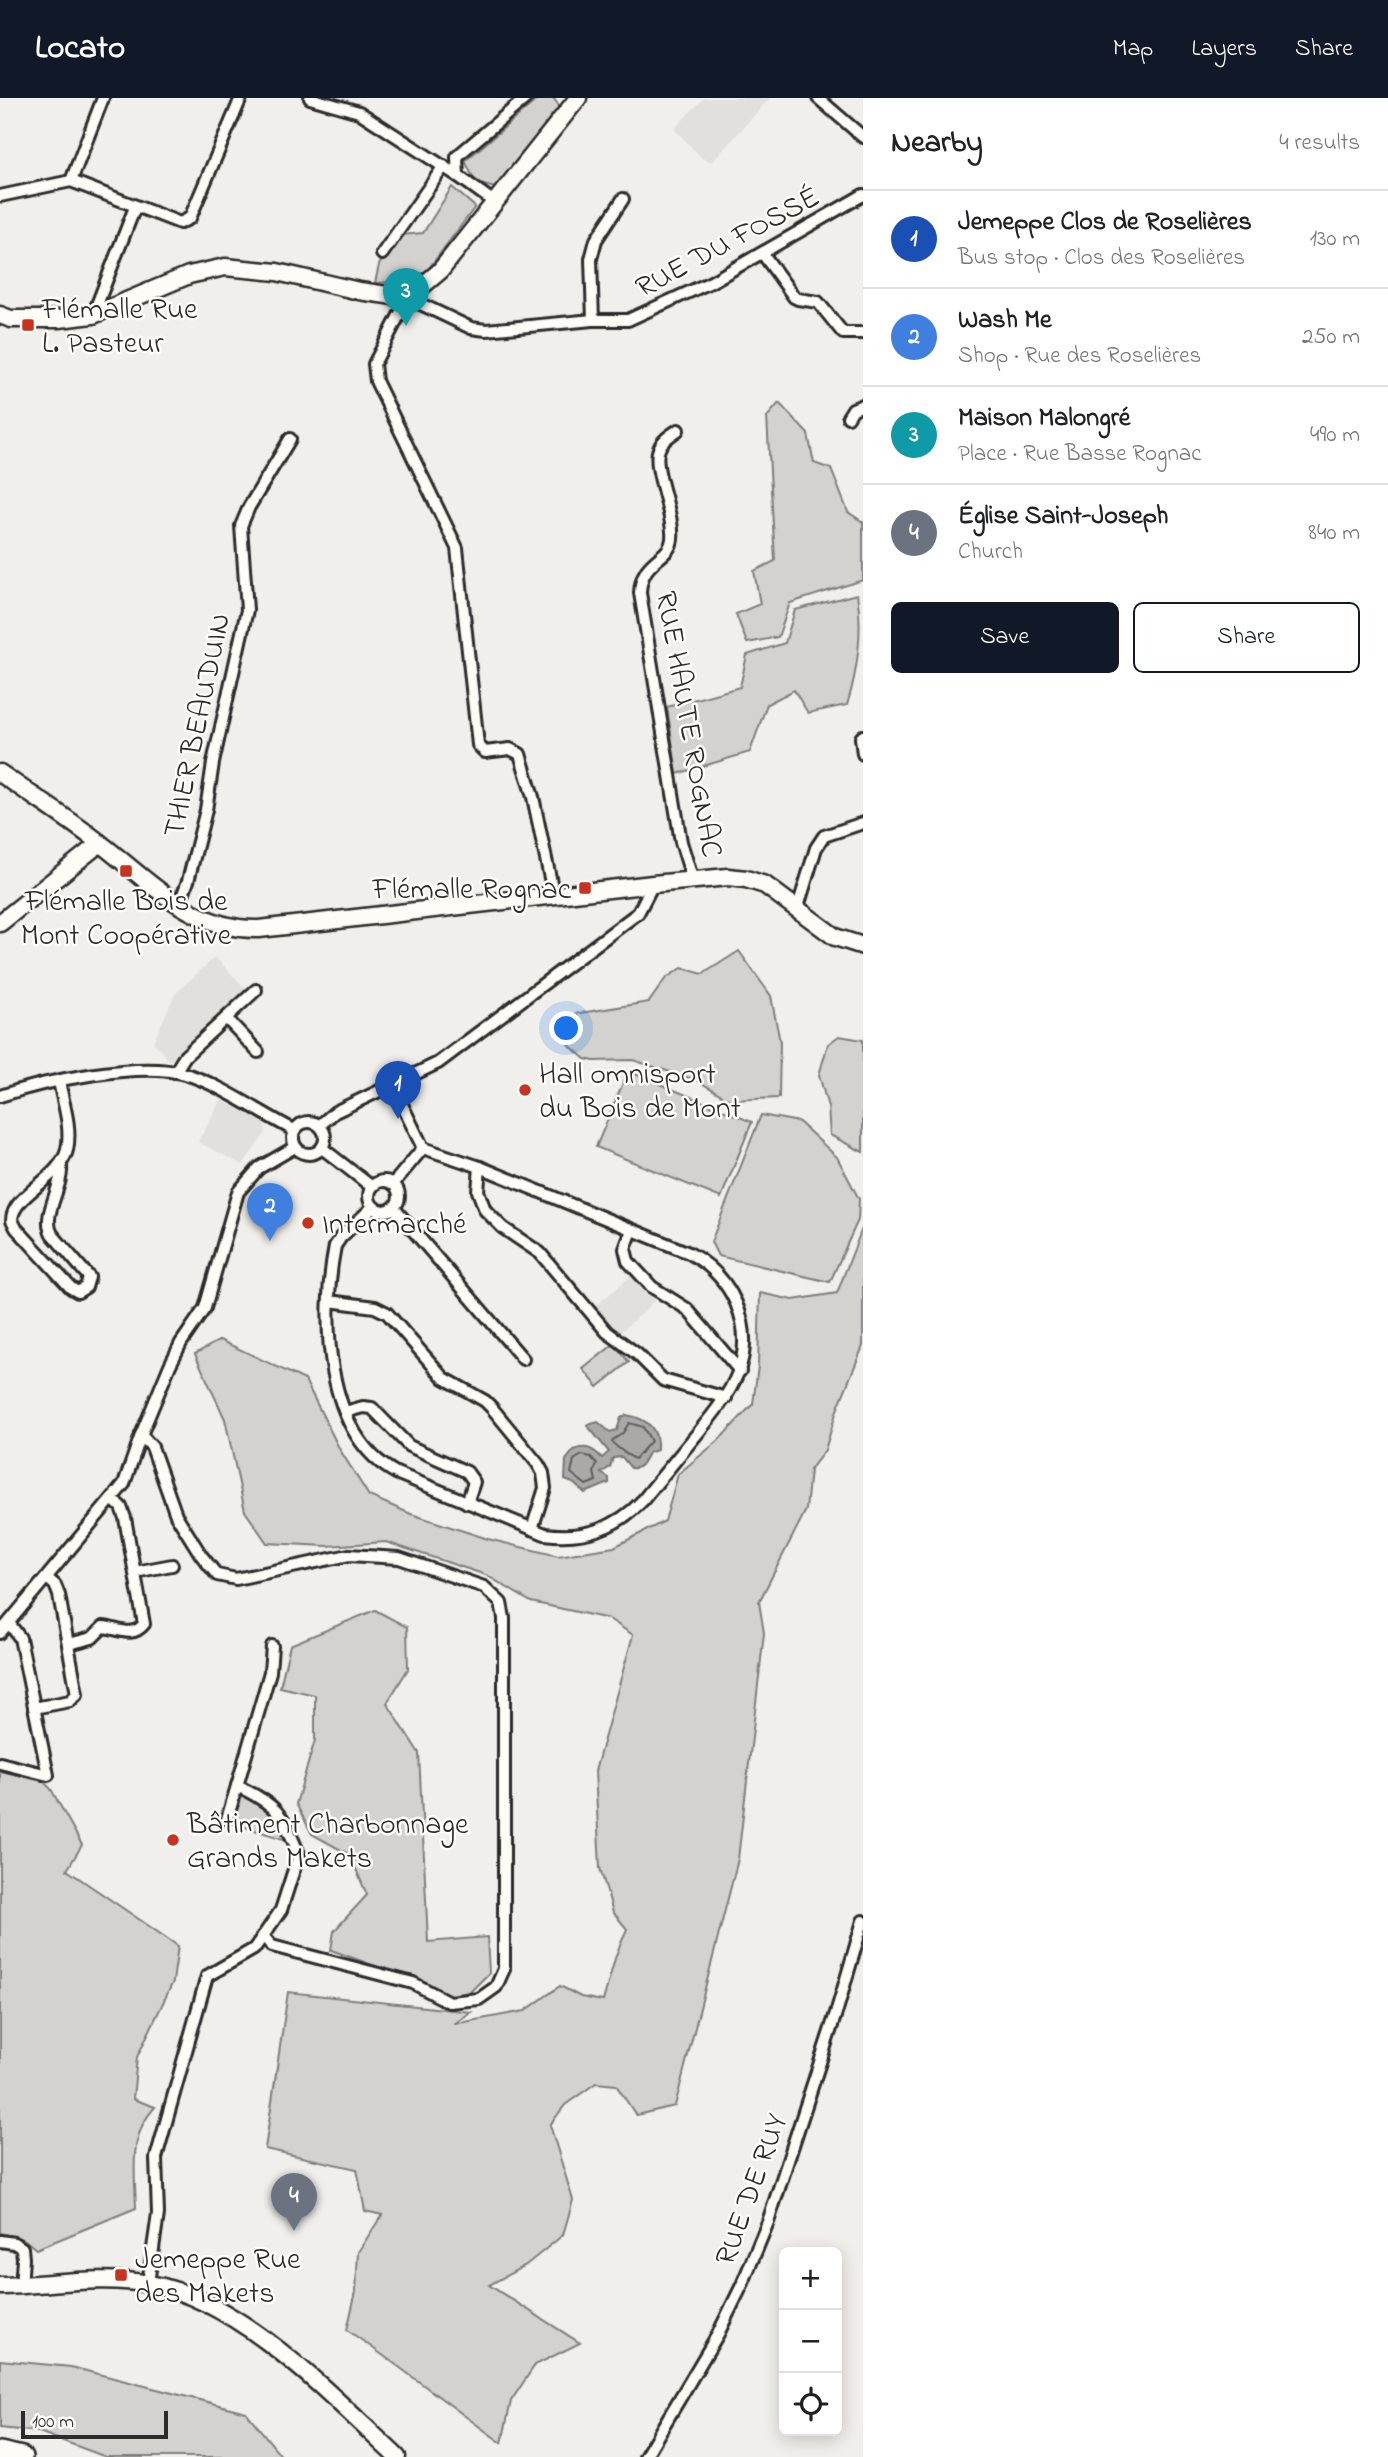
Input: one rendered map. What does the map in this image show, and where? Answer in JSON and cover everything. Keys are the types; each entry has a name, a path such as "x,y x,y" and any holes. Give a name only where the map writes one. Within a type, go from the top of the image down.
{"highway":[{"path":"0,2452 22,2457"}],"street":[{"path":"71,181 103,98"},
{"path":"0,196 71,181 180,223 190,218 242,98"},
{"path":"310,98 359,112 494,202"},
{"path":"458,176 457,158 462,152 526,98"},
{"path":"554,897 533,797 520,754 510,749 485,752 478,745 457,548 376,382 374,364 408,298 440,271 577,98"},
{"path":"818,98 863,137"},
{"path":"382,254 443,166"},
{"name":"RUE DU FOSSÉ","path":"408,298 471,328 486,330 593,320 628,320 764,254 863,195"},
{"path":"593,320 591,259 596,240 623,199"},
{"path":"93,315 135,207"},
{"path":"764,254 794,297 818,302 844,333 863,333"},
{"path":"0,315 12,319 60,320 93,315 189,275 225,267 277,272 359,291 408,298"},
{"path":"848,417 863,404"},
{"name":"RUE HAUTE ROGNAC","path":"678,430 662,443 657,456 672,540 667,552 648,568 641,582 640,593 681,842 693,881"},
{"name":"THIER BEAUDUIN","path":"179,905 206,810 213,763 247,610 241,526 248,507 290,439"},
{"path":"863,736 863,754"},
{"path":"0,773 100,843 179,905 210,922 249,930 728,877 756,881 776,891 844,941 863,946"},
{"path":"798,907 816,848 824,836 863,823"},
{"path":"0,923 100,843"},
{"path":"320,1125 335,1112 438,1063 638,913 653,884"},
{"path":"175,1072 185,1056 256,990"},
{"path":"227,1019 258,1052"},
{"path":"0,1096 59,1081 107,1073 175,1072 200,1080 294,1130"},
{"path":"59,1081 68,1132 61,1177 48,1226 89,1277 86,1287 78,1292 71,1288 16,1228 12,1220 17,1206 61,1166"},
{"path":"373,1207 337,1242 329,1301 331,1358 345,1412 359,1441 382,1465 396,1473 532,1529 556,1535 583,1534 603,1529 626,1516 643,1500 726,1398 740,1371 744,1350 742,1321 725,1284 710,1268 695,1256 480,1167 423,1148 392,1084"},
{"path":"311,1121 320,1125 325,1132 325,1141 321,1148 308,1154 295,1147 292,1139 294,1130 301,1123 311,1121"},
{"path":"0,1633 124,1484 170,1365 205,1308 238,1192 259,1168 295,1147"},
{"path":"321,1148 372,1187"},
{"path":"393,1184 423,1148"},
{"path":"480,1167 478,1191 485,1210 503,1227 536,1249 607,1332 637,1354 663,1380 726,1398"},
{"path":"393,1184 380,1182 372,1187 369,1195 373,1207 381,1211 394,1208"},
{"path":"393,1184 399,1196 394,1208"},
{"path":"394,1208 523,1359"},
{"path":"632,1230 625,1245 626,1258 652,1287 687,1309 740,1371"},
{"path":"329,1301 375,1307 387,1313 444,1378 485,1401 495,1411 543,1473 544,1494 532,1529"},
{"path":"345,1412 363,1407 372,1408 409,1446 467,1472 474,1482 467,1503"},
{"path":"141,1436 152,1447 176,1515 217,1575 236,1579 349,1555 399,1558 484,1587 501,1603 504,1618 504,1969 496,1987 479,1999 449,2002 413,1983 272,1945 263,1936"},
{"path":"69,1644 92,1638 103,1628 125,1632 143,1627 144,1620 125,1518 121,1507 112,1499"},
{"path":"135,1572 172,1565"},
{"path":"34,1708 70,1701 77,1695 59,1595 55,1585 47,1578"},
{"path":"0,1763 48,1775 20,1638 9,1623"},
{"path":"227,1819 270,1672 272,1646"},
{"path":"148,2283 158,2214 156,2158 207,1976 254,1949 281,1910 299,1854 283,1817 265,1799 237,1786"},
{"name":"RUE DE RUY","path":"645,2457 718,2334 768,2222 863,1922"},
{"path":"0,2241 14,2243 22,2248 21,2286"},
{"path":"0,2286 76,2281 148,2283 204,2303 248,2328 313,2379 397,2457"}],"shaded area":[{"path":"539,98 553,98 561,108 495,188 476,183 465,161"},
{"path":"704,98 770,98 712,162 702,158 674,129"},
{"path":"452,187 475,207 420,280 375,283 379,265 401,235 423,233"},
{"path":"779,403 808,434 814,463 831,469 848,512 863,522 863,580 790,603 778,637 747,643 736,614 760,604 754,571 775,561 767,417"},
{"path":"857,594 860,621 858,649 847,705 808,713 794,690 767,704 750,752 677,774 667,707 740,687 747,655 785,643 795,610"},
{"path":"739,951 771,996 780,1042 779,1098 730,1100 698,1081 633,1060 585,1059 568,1044 558,1027 574,1014 649,1002 666,978 682,968 703,974"},
{"path":"215,957 247,990 170,1061 153,1042 175,994"},
{"path":"839,1036 863,1040 863,1152 830,1135 828,1107 819,1075 828,1044"},
{"path":"628,1071 752,1122 721,1198 596,1147"},
{"path":"221,1100 264,1121 266,1132 243,1165 198,1142"},
{"path":"761,1115 799,1122 837,1157 859,1199 858,1220 830,1282 718,1256 711,1242"},
{"path":"863,1226 863,1346 837,1410 825,1450 810,1470 806,1510 759,1602 764,1633 738,1859 675,2106 636,2115 616,2085 596,2083 565,2105 550,2125 573,2200 563,2235 526,2265 489,2285 580,2343 535,2365 511,2401 502,2443 347,2330 356,2291 358,2252 382,2215 365,2211 357,2169 265,2149 288,1992 471,2012 454,2024 525,2011 560,1986 581,1997 603,2001 616,1955 627,1929 613,1912 600,1868 595,1771 633,1635 609,1619 531,1602 486,1575 386,1542 327,1546 267,1543 245,1511 225,1419 195,1354 220,1340 305,1380 340,1450 369,1496 411,1514 488,1539 558,1556 614,1547 665,1521 678,1474 718,1441 753,1404 758,1366 760,1293 793,1300 837,1293"},
{"path":"631,1276 655,1299 617,1335 592,1309"},
{"path":"614,1344 629,1362 598,1387 583,1369"},
{"path":"375,1610 407,1627 408,1669 387,1703 419,1753 428,1942 487,1937 489,1973 471,1991 447,1997 414,1980 331,1950 334,1931 367,1895 350,1855 312,1834 296,1804 315,1740 315,1695 280,1687 290,1645"},
{"path":"0,1771 43,1781 51,1789 82,1845 67,1870 178,1946 173,1982 137,2057 133,2099 155,2107 146,2118 137,2142 134,2167 136,2208 36,2249 25,2240 0,2233"},
{"path":"243,1795 265,1808 290,1841 232,1823"},
{"path":"0,2360 71,2367 246,2412 282,2457 106,2457 39,2432 0,2428"}],"water":[{"path":"626,1415 650,1425 656,1436 657,1450 648,1453 642,1464 634,1468 622,1457 613,1458 610,1467 601,1473 609,1478 609,1483 585,1493 565,1480 566,1460 574,1450 590,1449 602,1458 609,1452 587,1425 598,1422 610,1432 617,1430 621,1418"}],"place":[{"name":"Flémalle Rue L. Pasteur","path":"28,325"},
{"name":"Maison Malongré","path":"406,326"},
{"name":"Flémalle Bois de Mont Coopérative","path":"126,871"},
{"name":"Flémalle Rognac","path":"585,888"},
{"name":"Hall omnisport du Bois de Mont","path":"525,1090"},
{"name":"Jemeppe Clos de Roselières","path":"398,1119"},
{"name":"Intermarché","path":"308,1223"},
{"name":"Wash Me","path":"270,1241"},
{"name":"Bâtiment Charbonnage Grands Makets","path":"173,1840"},
{"name":"Église Saint-Joseph","path":"294,2231"},
{"name":"Jemeppe Rue des Makets","path":"121,2275"}]}
